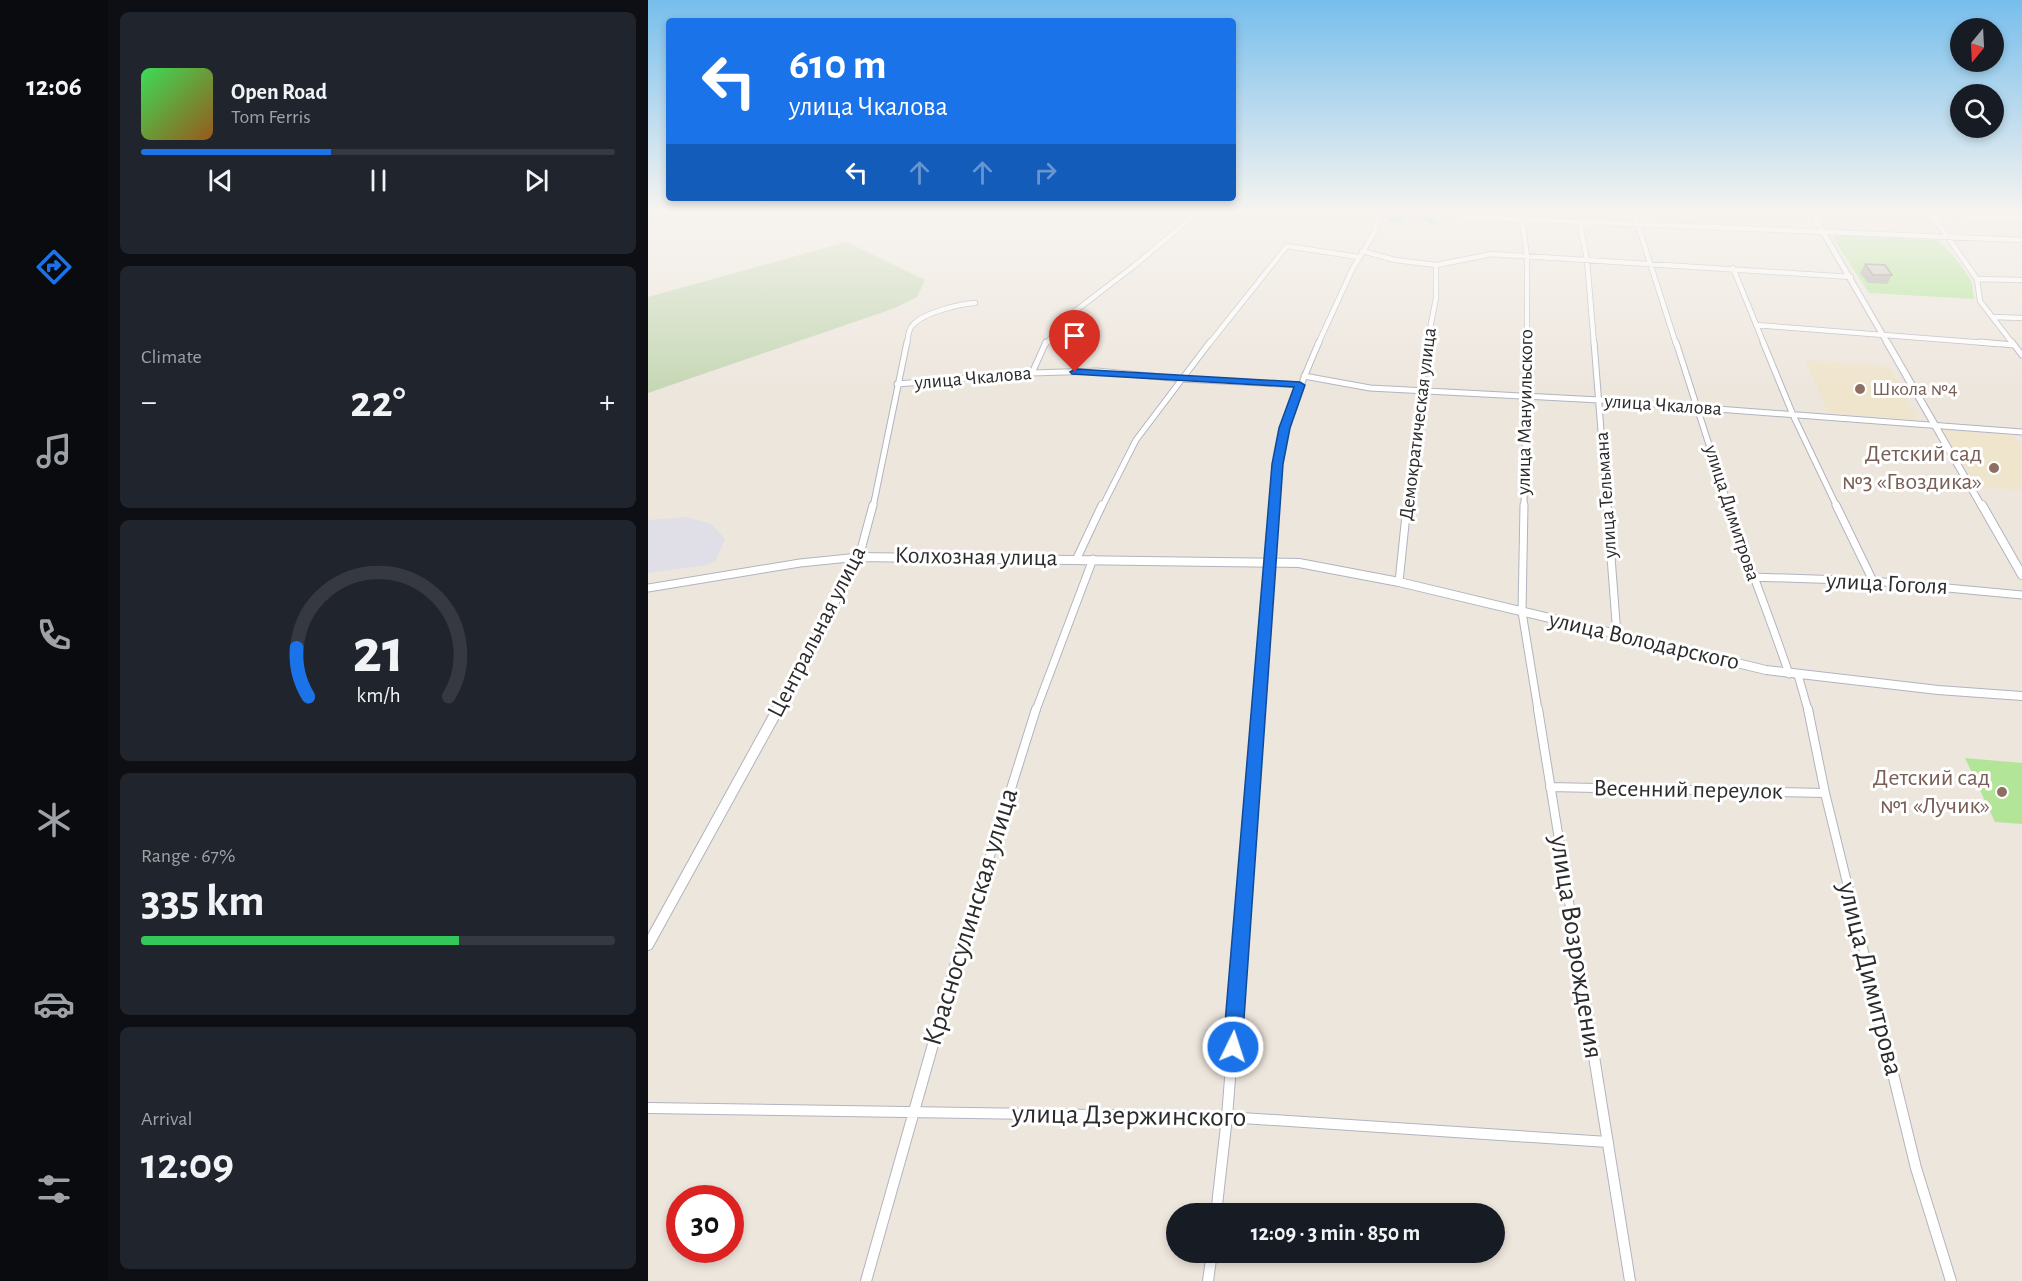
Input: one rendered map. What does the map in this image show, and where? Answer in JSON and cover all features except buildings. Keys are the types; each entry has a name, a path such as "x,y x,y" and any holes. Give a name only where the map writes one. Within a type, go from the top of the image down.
{"street":[{"path":"1032,373 1039,352 1053,330 1067,316 1125,273"},
{"path":"1077,558 1125,458 1182,379 1265,273"},
{"path":"1217,1203 1227,1117 1278,464 1285,428 1300,385 1350,273"},
{"name":"Демократическая улица","path":"1399,582 1423,361 1436,298 1436,273"},
{"name":"улица Мануильского","path":"1522,612 1527,395 1527,273"},
{"name":"улица Тельмана","path":"1588,273 1617,635"},
{"name":"улица Димитрова","path":"1653,273 1752,577 1793,675 1805,695 1825,793 1916,1168 1951,1281"},
{"path":"1735,273 1793,415 1874,581"},
{"path":"1796,273 1851,277"},
{"path":"1848,273 1881,335 2022,575"},
{"path":"1972,273 1977,279 1980,301 2022,355"},
{"path":"1977,279 2022,280"},
{"name":"Центральная улица","path":"648,945 859,557 868,530 897,384 912,324 966,303 975,303"},
{"path":"1993,317 2022,318"},
{"path":"1756,325 2014,345"},
{"name":"улица Чкалова","path":"897,384 1032,373 1097,372 1300,385"},
{"name":"улица Чкалова","path":"1304,376 1370,388 1527,395 2022,432"},
{"name":"Колхозная улица","path":"648,588 800,563 859,557 1271,561"},
{"name":"Красносулинская улица","path":"866,1281 912,1113 1024,739 1064,628 1093,559"},
{"name":"улица Володарского","path":"1271,561 1319,566 1399,582 1793,675 2022,696"},
{"name":"улица Гоголя","path":"1752,577 1874,581 2022,595"},
{"name":"улица Возрождения","path":"1522,612 1630,1281"},
{"name":"Весенний переулок","path":"1550,787 1825,793"},
{"name":"улица Дзержинского","path":"648,1108 1227,1117 1608,1142"},
{"path":"1208,1281 1210,1263"}],"shaded area":[{"name":"Школа №4","path":"1805,360 1889,366 1918,420 1828,412"},
{"name":"Детский сад №3 «Гвоздика»","path":"1943,430 2013,435 2022,449 2022,490 1978,487"},
{"path":"687,517 711,524 725,539 716,560 707,565 648,573 648,520"}],"green space":[{"path":"736,273 910,273 925,280 917,297 895,308 648,393 648,297"},
{"path":"1856,273 1966,273 1972,284 1974,299 1869,293"},
{"name":"Детский сад №1 «Лучик»","path":"1965,758 2022,763 2022,824 1995,822"}],"place":[{"name":"Школа №4","path":"1860,389"},
{"name":"Детский сад №3 «Гвоздика»","path":"1994,468"},
{"name":"Детский сад №1 «Лучик»","path":"2002,792"}],"route":[{"path":"1075,372 1300,385 1285,428 1278,464 1233,1047"}]}
